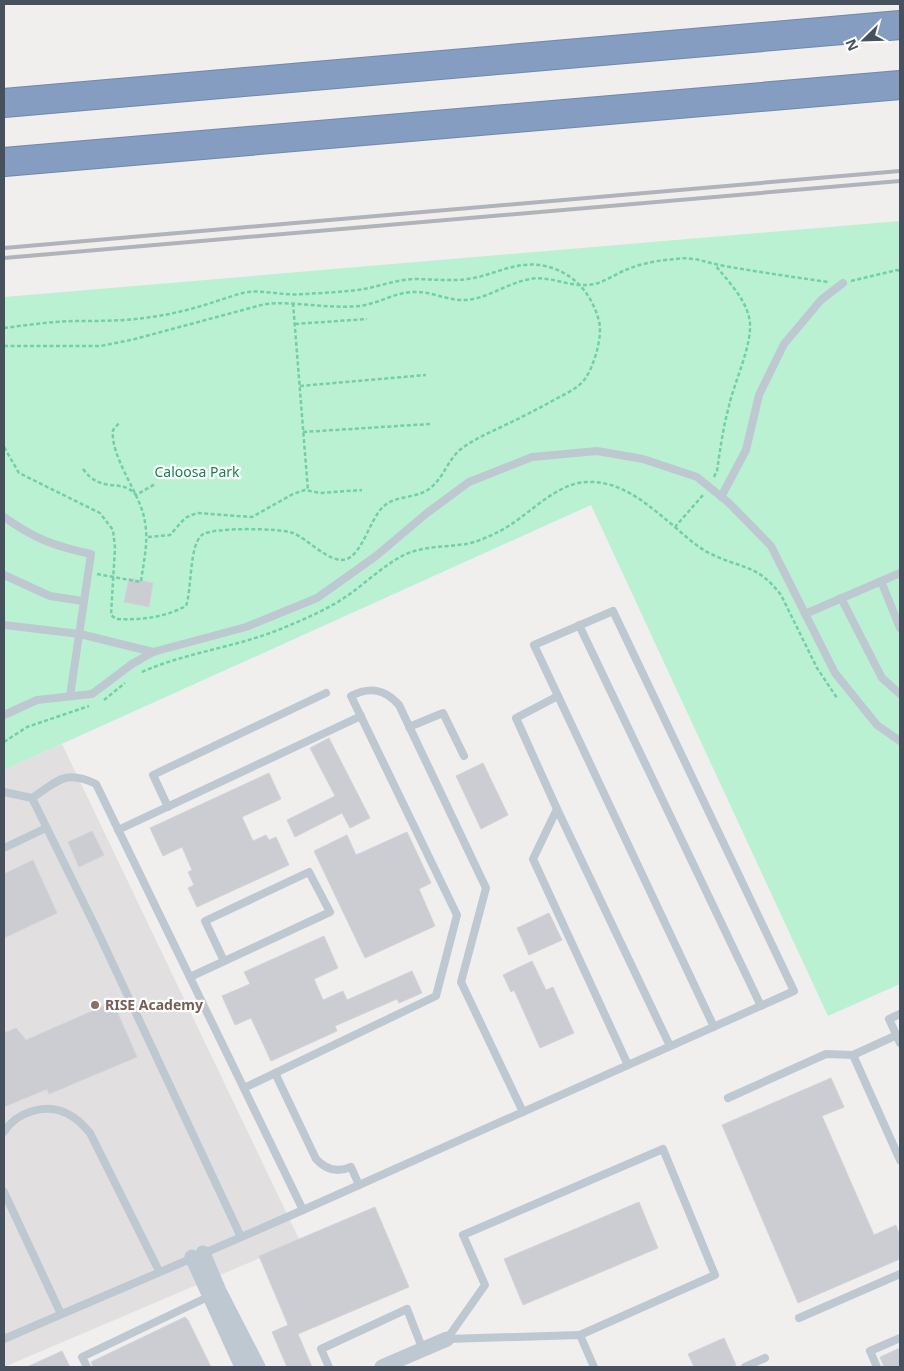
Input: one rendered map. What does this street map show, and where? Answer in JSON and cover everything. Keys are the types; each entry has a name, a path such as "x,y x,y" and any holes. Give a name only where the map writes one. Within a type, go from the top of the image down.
{"highway":[{"path":"4,103 900,25"},
{"path":"4,162 900,85"}],"street":[{"path":"197,1255 242,1367"},
{"path":"214,1294 258,1367"},
{"path":"382,1367 447,1340"}],"lane":[{"path":"721,497 746,450 759,394 784,344 821,300 843,283"},
{"path":"4,716 36,700 92,694 132,664 153,652 246,627 317,598 376,556 427,513 469,482 532,457 597,451 643,459 697,477 721,497 771,546 834,673 876,725 900,741"},
{"path":"4,517 29,534 62,548 91,554 70,696"},
{"path":"805,614 900,573"},
{"path":"4,575 50,596 84,601"},
{"path":"881,581 900,628"},
{"path":"841,598 882,678 900,694"},
{"path":"4,1339 303,1210 714,1027 794,991 613,611 534,644 714,1027"},
{"path":"4,625 80,634 153,652"},
{"path":"579,625 761,1006"},
{"path":"244,1088 436,996 457,915 351,696 361,691 372,689 392,697 399,705 486,888 461,982 523,1112"},
{"path":"168,807 153,776 326,693"},
{"path":"558,696 516,718 557,809 670,1046"},
{"path":"409,727 443,713 464,756"},
{"path":"118,830 361,716"},
{"path":"4,792 32,798 64,777 82,778 96,784 303,1210"},
{"path":"32,798 95,926 241,1237"},
{"path":"557,809 533,859 628,1065"},
{"path":"4,848 46,828"},
{"path":"190,977 330,912 309,872 205,921 224,961"},
{"path":"728,1098 826,1054 853,1055 899,1039 889,1019 900,1014"},
{"path":"853,1055 900,1160"},
{"path":"275,1073 316,1159 328,1169 344,1170 351,1167 359,1185"},
{"path":"4,1132 18,1118 33,1111 49,1109 65,1112 79,1121 90,1133 159,1271"},
{"path":"663,1149 715,1275 580,1335 447,1340 485,1285 463,1235 663,1149"},
{"path":"4,1192 61,1314"},
{"path":"800,1318 900,1274"},
{"path":"87,1367 82,1357 214,1294"},
{"path":"329,1367 321,1349 407,1309 423,1350"},
{"path":"580,1335 594,1367"},
{"path":"877,1367 870,1351 900,1338"},
{"path":"745,1367 765,1358"}],"path":[{"path":"4,346 82,348 100,346 135,339 265,304 293,303 357,306 375,303 399,294 416,291 445,299 465,300 487,295 509,285 540,278 579,284 594,284 630,268 677,258 697,258 715,264 774,275 843,283 860,277 900,271"},
{"path":"712,480 717,471 728,408 748,344 750,326 749,316 743,302 715,264"},
{"path":"4,328 76,321 102,322 152,317 195,308 248,292 299,295 363,289 410,279 453,281 478,277 521,265 546,266 572,277 593,304 600,328 600,339 585,379 575,389 461,449 452,458 432,487 423,493 398,498 382,507 354,554 344,560 334,559 295,534 278,529 215,530 202,534 196,542 189,597 186,606 151,618 116,619 111,614 115,548 113,530 100,513 19,473 4,447"},
{"path":"293,303 308,491"},
{"path":"295,324 367,319"},
{"path":"300,386 426,375"},
{"path":"88,572 140,582 148,537 136,495 112,436 113,430 119,423"},
{"path":"304,432 430,424"},
{"path":"82,469 96,481 107,486 126,487 136,495"},
{"path":"138,674 178,658 281,629 315,614 345,597 407,554 429,548 468,544 498,532 567,486 586,482 621,488 638,497 706,552 753,569 773,585 781,595 817,668 837,698"},
{"path":"136,495 155,484"},
{"path":"148,537 170,535 182,521 192,515 202,513 252,517 293,494 305,490 320,493 362,490"},
{"path":"675,526 702,495"},
{"path":"100,702 126,682"},
{"path":"4,742 27,726 90,705"}],"shaded area":[{"name":"RISE Academy","path":"62,744 300,1241 4,1367 4,770"}],"green space":[{"name":"Caloosa Park","path":"900,221 900,984 828,1016 591,505 4,770 4,297"}],"building":[{"path":"129,578 153,583 149,607 124,602"},
{"path":"329,738 370,818 350,828 342,813 295,837 287,820 335,796 310,748"},
{"path":"483,763 508,815 481,829 456,776"},
{"path":"269,773 281,799 242,817 253,841 266,835 269,840 276,837 289,865 197,907 188,888 194,885 188,872 192,870 182,847 163,856 150,828"},
{"path":"92,831 104,855 79,867 68,842"},
{"path":"407,832 431,883 419,889 435,926 365,958 314,851 347,835 356,855"},
{"path":"33,860 57,913 4,938 4,874"},
{"path":"549,913 562,940 529,955 517,928"},
{"path":"324,936 338,968 314,979 323,1000 343,991 347,1000 412,971 422,993 399,1003 397,999 335,1026 337,1031 271,1061 251,1018 235,1025 222,996 250,984 244,972"},
{"path":"532,961 546,990 553,987 574,1033 540,1048 514,990 511,992 503,975"},
{"path":"113,1002 137,1057 49,1094 47,1089 4,1107 4,1033 16,1028 26,1040"},
{"path":"831,1078 844,1107 822,1116 874,1235 896,1225 900,1236 900,1259 798,1303 722,1125"},
{"path":"639,1202 658,1248 523,1305 504,1259"},
{"path":"375,1207 409,1287 298,1334 312,1367 287,1367 272,1332 288,1325 259,1256"},
{"path":"185,1317 211,1367 93,1367 91,1362"},
{"path":"724,1338 736,1365 730,1367 694,1367 688,1354"},
{"path":"900,1348 900,1367 884,1367 880,1357"},
{"path":"62,1351 70,1367 27,1367"}],"railway":[{"path":"4,248 900,171"},
{"path":"4,258 900,181"}],"place":[{"name":"RISE Academy","path":"95,1005"}]}
